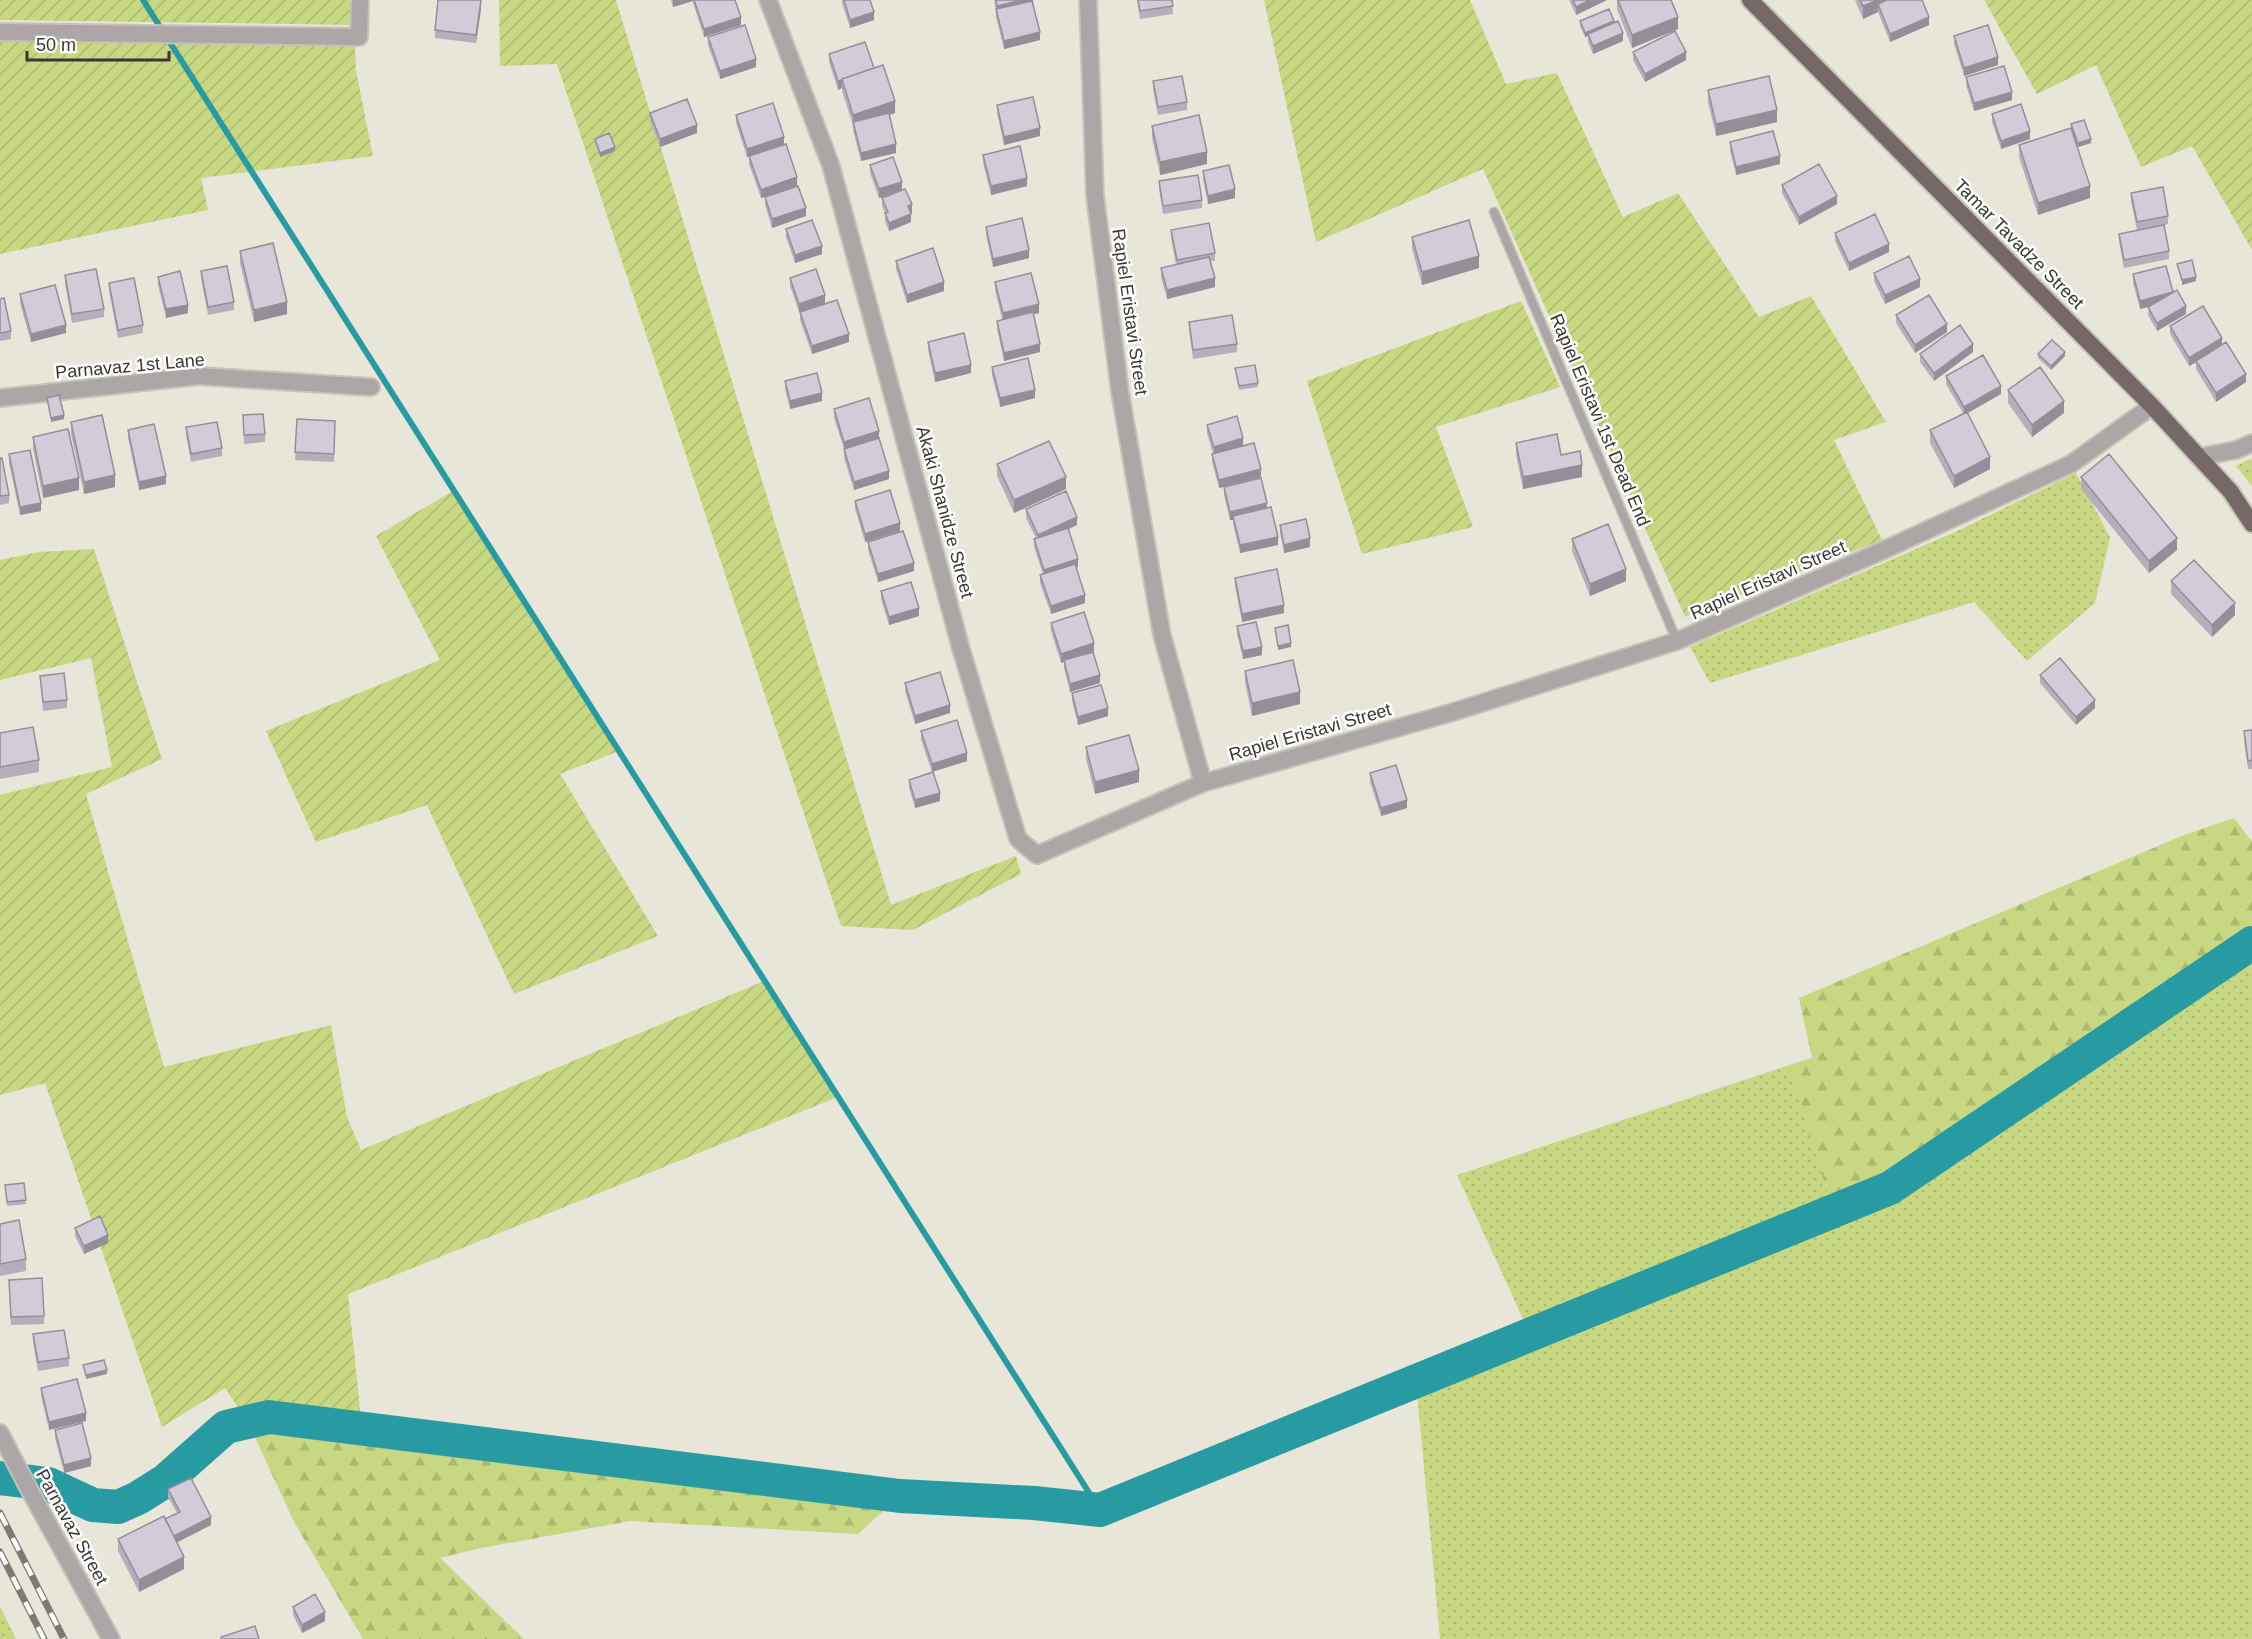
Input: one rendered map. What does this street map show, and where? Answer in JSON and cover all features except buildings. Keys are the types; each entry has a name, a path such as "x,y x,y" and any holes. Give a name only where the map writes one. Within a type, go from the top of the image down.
{"highway":[{"name":"Tamar Tavadze Street","path":"1750,0 2152,406 2231,492 2252,524"}],"street":[{"path":"0,32 359,37 360,0"},
{"name":"Akaki Shanidze Street","path":"768,0 831,166 961,649 1018,839 1037,855 1203,783"},
{"name":"Rapiel Eristavi Street","path":"1088,0 1095,196 1120,392 1162,635 1203,783 1450,713 1677,641 2071,464 2152,406"},
{"name":"Parnavaz 1st Lane","path":"0,398 198,376 371,387"},
{"path":"2199,457 2236,450 2252,443"},
{"name":"Parnavaz Street","path":"0,1433 111,1639"}],"lane":[{"name":"Rapiel Eristavi 1st Dead End","path":"1494,212 1677,641"}],"green space":[{"path":"0,0 353,0 354,25 0,20"},
{"path":"499,0 616,0 891,905 1016,856 1021,874 913,930 841,926 557,64 500,66"},
{"path":"1264,0 1470,0 1506,84 1557,73 1623,217 1678,193 1759,317 1811,296 1886,422 1834,440 1882,540 1685,617 1483,169 1316,242"},
{"path":"1984,0 2252,0 2252,250 2192,146 2141,167 2096,65 2037,94"},
{"path":"0,40 214,41 355,46 356,71 373,156 201,178 208,210 0,254"},
{"path":"1521,301 1560,387 1436,427 1473,527 1362,554 1307,381"},
{"path":"2252,458 2252,486 2236,466"},
{"path":"2076,473 2110,537 2095,603 2027,661 1974,602 1710,683 1690,647 1955,532"},
{"path":"453,491 619,751 560,774 658,936 514,994 427,805 316,842 266,731 440,660 376,536"},
{"path":"94,549 162,759 86,794 164,1067 331,1025 347,1117 361,1150 764,981 838,1097 348,1294 362,1428 269,1417 248,1422 225,1388 162,1427 45,1083 0,1095 0,795 112,767 91,658 0,680 0,560 39,552"},
{"path":"2234,818 2252,842 2252,943 1890,1188 1833,1211 1789,1065 1812,1058 1799,998 2184,835"},
{"path":"2252,943 2252,1639 1440,1639 1416,1381 1530,1334 1457,1175 1789,1065 1834,1211 1890,1188"},
{"path":"269,1417 900,1496 858,1534 630,1521 476,1549 440,1558 524,1639 363,1639 294,1522 248,1422"},
{"path":"0,1606 16,1639 0,1639"}],"waterway":[{"path":"143,0 1100,1510"},
{"path":"0,1478 48,1484 93,1505 118,1507 138,1498 165,1481 226,1427 269,1417 900,1496 1034,1503 1100,1510 1890,1188 2252,943"}],"railway":[{"path":"0,1513 64,1639"},
{"path":"0,1552 44,1639"}]}
